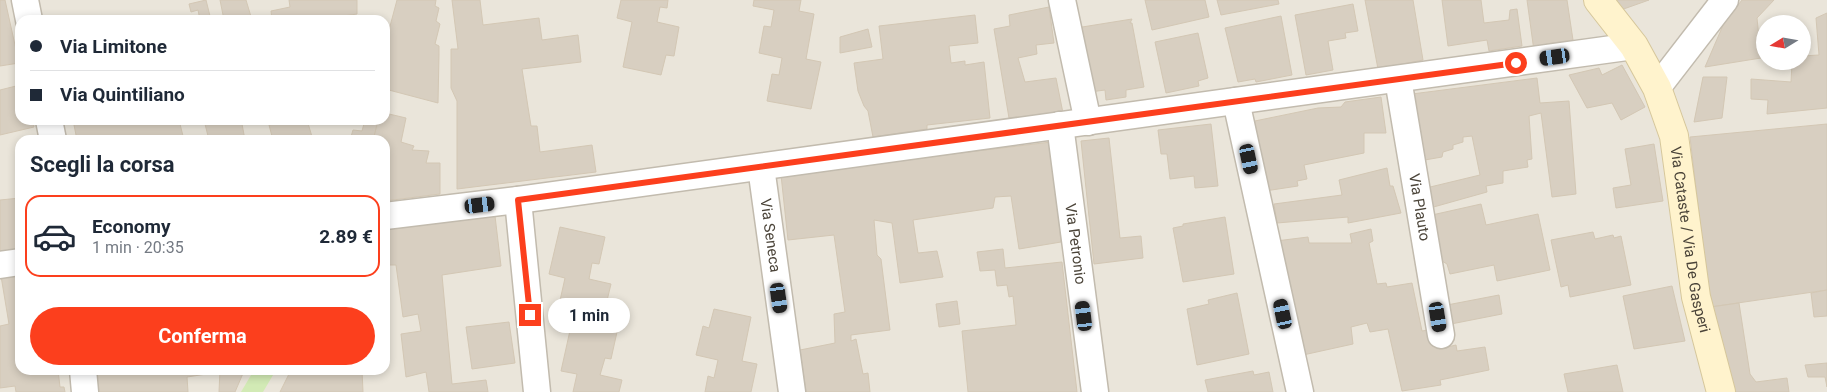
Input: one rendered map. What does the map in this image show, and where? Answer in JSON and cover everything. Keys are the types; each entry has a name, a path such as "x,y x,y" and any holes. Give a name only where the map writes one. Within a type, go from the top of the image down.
{"street":[{"path":"25,0 28,15"},
{"path":"1062,0 1088,122"},
{"name":"Via Cataste / Via De Gasperi","path":"1598,0 1634,46 1657,88 1674,136 1696,297 1721,392"},
{"path":"1657,88 1725,0"},
{"path":"390,215 761,167 1634,46"},
{"name":"Via Plauto","path":"1398,79 1441,336"},
{"path":"1236,101 1300,392"},
{"name":"Via Petronio","path":"1060,125 1094,392"},
{"name":"Via Seneca","path":"761,167 792,392"},
{"path":"518,200 537,392"},
{"path":"0,265 15,263"},
{"path":"83,375 85,392"}],"shaded area":[{"path":"0,0 1587,0 1619,42 1666,136 1709,392 0,392"},
{"path":"1605,0 1827,0 1827,392 1729,392 1681,139"}],"green space":[{"path":"251,375 273,375 263,392 241,392"}],"building":[{"path":"0,0 5,0 15,45 15,64 0,66"},
{"path":"206,0 210,15 199,15 198,10 191,12 189,4"},
{"path":"220,0 246,0 250,15 223,15"},
{"path":"289,0 357,0 357,14 271,15 271,11 290,7"},
{"path":"397,0 436,0 435,6 439,8 436,21 440,24 435,44 439,46 438,103 390,90 390,26"},
{"path":"452,0 480,0 483,25 539,18 542,40 578,35 581,62 522,69 531,126 537,126 540,152 592,145 596,172 457,189 457,101 451,88 451,49 458,49"},
{"path":"621,0 668,0 667,8 660,7 657,22 679,27 674,56 666,55 661,75 623,67 632,22 617,18"},
{"path":"754,0 801,0 799,11 814,14 806,59 821,62 811,109 767,101 772,74 779,75 782,58 759,53 764,26 771,27 774,10 753,6"},
{"path":"1145,0 1205,0 1209,17 1152,30"},
{"path":"1217,0 1278,0 1279,4 1221,15"},
{"path":"1365,0 1413,0 1423,60 1378,69"},
{"path":"1442,0 1481,0 1484,23 1509,20 1510,10 1517,9 1522,46 1489,51 1487,40 1448,46"},
{"path":"1527,0 1567,0 1573,40 1546,44 1548,47 1534,51"},
{"path":"1608,0 1649,0 1618,11"},
{"path":"1742,0 1774,0 1760,15 1756,15 1756,59 1705,67 1724,23"},
{"path":"1353,4 1358,31 1345,33 1346,38 1328,41 1333,70 1306,75 1295,15"},
{"path":"1049,7 1054,43 1036,45 1037,54 1018,58 1025,82 1056,78 1063,113 1009,118 994,29 1010,26 1009,15"},
{"path":"1827,13 1827,108 1767,114 1768,100 1751,99 1751,79 1791,82 1792,70 1811,70 1811,55 1819,55 1816,18"},
{"path":"975,15 978,43 949,46 951,63 965,61 965,65 984,62 990,118 927,125 927,129 873,137 868,111 858,91 854,63 883,59 879,26"},
{"path":"1281,16 1292,75 1256,82 1255,79 1238,82 1225,28"},
{"path":"1132,19 1130,23 1132,23 1144,87 1126,90 1126,97 1106,100 1105,90 1090,92 1076,28"},
{"path":"868,29 872,47 840,53 840,37"},
{"path":"1198,33 1208,78 1198,81 1199,86 1166,93 1155,42"},
{"path":"1622,65 1645,107 1621,120 1612,103 1587,108 1569,75 1599,68 1602,75"},
{"path":"1703,77 1727,77 1722,118 1694,122"},
{"path":"1537,78 1540,103 1569,101 1576,194 1552,197 1541,113 1529,116 1532,159 1527,160 1528,167 1503,171 1503,183 1486,186 1487,192 1430,208 1426,188 1480,175 1472,136 1463,137 1463,142 1453,145 1453,149 1443,152 1442,157 1419,161 1404,95"},
{"path":"15,86 15,125 34,125 34,127 0,135 0,90"},
{"path":"1381,97 1386,133 1364,133 1364,153 1304,165 1307,179 1297,181 1298,186 1265,191 1250,122 1318,108 1341,107 1345,102"},
{"path":"390,114 406,118 401,142 414,146 412,150 429,151 426,163 440,163 440,194 390,200 390,135 374,135 377,125 390,125"},
{"path":"1211,124 1218,186 1195,188 1194,176 1170,179 1167,154 1161,154 1158,130"},
{"path":"1827,124 1827,290 1710,307 1690,137"},
{"path":"74,125 180,125 183,135 76,135"},
{"path":"205,125 242,125 244,135 208,135"},
{"path":"269,125 308,125 312,135 272,135"},
{"path":"364,125 377,125 374,135 352,135 353,130 362,131"},
{"path":"1109,138 1120,238 1141,236 1143,258 1094,264 1081,141"},
{"path":"1051,142 1061,242 1019,249 1011,196 995,197 993,208 913,220 918,253 937,251 943,277 900,283 892,223 874,220 877,255 881,259 890,330 851,335 851,341 856,339 863,374 868,373 870,392 806,392 800,350 835,343 834,314 845,312 834,235 788,240 781,175"},
{"path":"1654,144 1663,201 1616,208 1613,188 1631,185 1625,149"},
{"path":"1387,168 1390,186 1393,186 1401,213 1348,223 1348,217 1277,223 1274,204 1342,195 1339,180"},
{"path":"15,198 15,252 0,254 0,200"},
{"path":"1481,204 1486,225 1538,214 1550,270 1497,281 1494,265 1450,274 1447,264 1442,261 1432,215"},
{"path":"495,216 501,266 442,275 452,384 486,380 488,392 429,392 426,372 406,377 401,334 421,331 418,314 403,317 396,265 390,265 390,227"},
{"path":"1225,217 1234,274 1183,282 1173,228 1183,226 1183,224"},
{"path":"560,227 605,237 599,264 592,263 589,279 611,284 604,313 598,311 594,327 617,332 611,359 605,358 600,375 622,380 619,392 573,392 577,374 561,371 571,326 555,323 565,278 549,274"},
{"path":"1371,229 1373,241 1369,243 1377,284 1386,283 1387,287 1412,283 1422,331 1434,329 1439,349 1456,345 1457,351 1485,347 1489,370 1440,380 1441,385 1402,391 1388,329 1370,332 1367,323 1351,327 1353,344 1303,355 1276,241 1308,237 1309,243 1352,243 1350,234"},
{"path":"1593,232 1595,239 1613,235 1614,238 1621,236 1631,285 1570,297 1568,285 1561,287 1551,240"},
{"path":"1003,249 1005,268 1062,262 1077,392 968,392 962,331 1016,325 1013,296 1009,297 1007,285 997,286 995,270 980,271 977,252"},
{"path":"15,274 15,375 59,375 60,387 64,387 65,392 16,392 15,386 0,388 0,326 9,324 1,276"},
{"path":"1672,286 1685,341 1634,349 1623,296"},
{"path":"1827,290 1827,316 1814,317 1811,293"},
{"path":"1237,293 1249,354 1197,365 1187,309 1209,304 1208,300"},
{"path":"1499,295 1502,314 1451,324 1447,305"},
{"path":"957,301 960,324 939,327 936,304"},
{"path":"1739,303 1750,374 1756,382 1787,378 1789,392 1730,392 1711,307"},
{"path":"714,309 751,317 742,361 757,364 751,392 705,392 708,376 714,378 718,360 696,355 703,326 709,328"},
{"path":"509,322 515,363 472,369 466,327"},
{"path":"1827,363 1827,387 1825,377 1808,377 1805,365"},
{"path":"1617,365 1623,392 1568,392 1564,374"},
{"path":"1253,371 1254,375 1269,372 1273,392 1208,392 1205,380"},
{"path":"94,375 200,375 187,377 188,392 96,392"},
{"path":"220,375 242,375 235,392 219,392"},
{"path":"288,375 362,375 363,392 280,392"}],"route":[{"path":"530,315 518,200 1516,63"}]}
